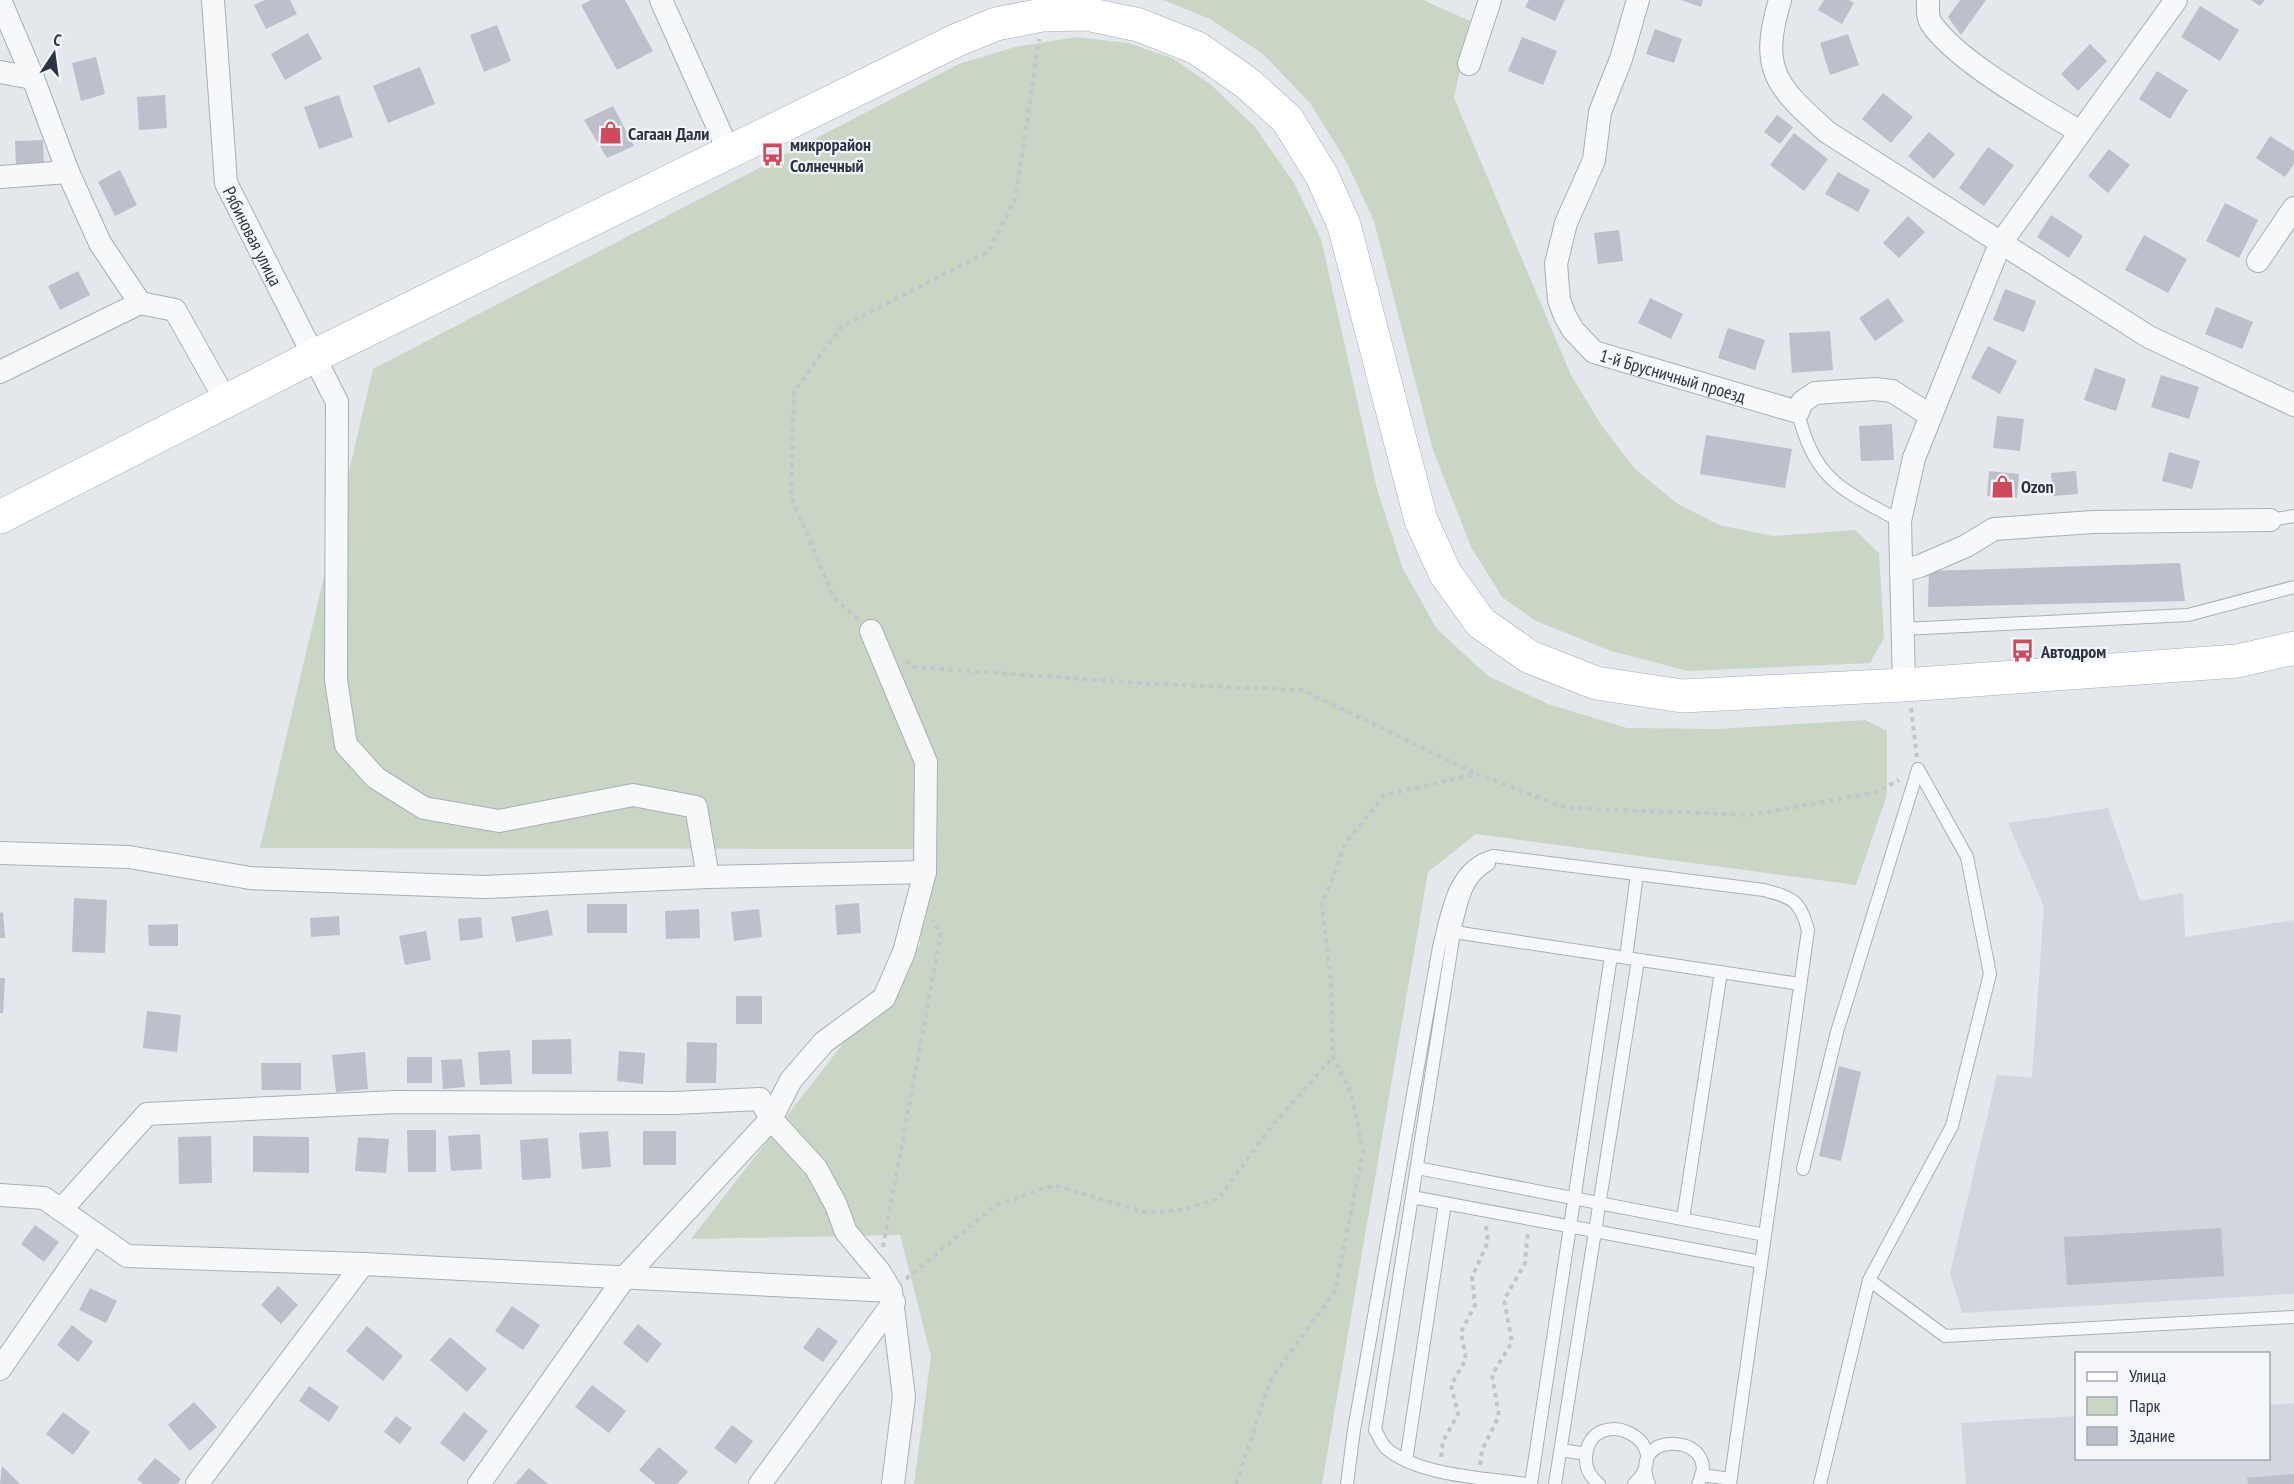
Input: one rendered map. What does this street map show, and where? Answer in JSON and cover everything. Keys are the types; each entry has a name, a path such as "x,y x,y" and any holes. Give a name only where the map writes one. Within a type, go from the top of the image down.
{"main road":[{"path":"0,516 314,356 957,40 1035,8 1087,14 1129,23 1197,48 1247,82 1287,119 1322,176 1344,225 1421,520 1444,573 1481,624 1530,657 1596,682 1682,696 1904,685 2237,661 2294,648"}],"street":[{"path":"0,0 33,78 68,172 100,243 140,303"},
{"name":"Рябиновая улица","path":"213,0 226,183 337,402 336,680 346,745 376,778 424,808 499,821 633,795 696,807 708,877"},
{"path":"661,0 729,152"},
{"path":"1469,64 1490,0"},
{"name":"1-й Брусничный проезд","path":"1638,0 1621,59 1600,112 1594,160 1574,203 1559,246 1555,280 1565,316 1573,330 1594,352 1798,412"},
{"path":"1780,0 1771,32 1770,51 1773,68 1783,88 1827,132 2149,337 2294,405"},
{"path":"1928,0 1929,21 1956,50 2022,97 2080,132"},
{"path":"1904,685 1900,521 1914,459 1931,416 2000,244 2176,0"},
{"path":"0,72 33,78"},
{"path":"0,177 68,172"},
{"path":"2258,261 2294,208"},
{"path":"0,372 140,303 175,310 226,401"},
{"path":"1798,412 1802,402 1815,393 1835,390 1885,389 1931,416"},
{"path":"1901,571 1920,566 1966,546 1994,528 2093,522 2270,520"},
{"path":"478,1484 625,1278 771,1119 791,1080 825,1042 884,998 904,952 925,872 927,762 871,631"},
{"path":"0,853 129,856 250,878 474,886 925,872"},
{"path":"61,1210 147,1114 396,1102 674,1103 760,1099 771,1119 816,1168 836,1205 846,1232 879,1271 892,1296 904,1397 893,1484"},
{"path":"0,1195 44,1198 127,1256 363,1264 625,1278 892,1296"},
{"path":"0,1369 94,1233"},
{"path":"197,1484 363,1264"},
{"path":"760,1484 892,1296"}],"lane":[{"path":"1798,412 1803,434 1828,479 1900,521"},
{"path":"2270,520 2294,516"},
{"path":"1903,629 2188,615 2294,586"},
{"path":"1803,1169 1837,1032 1918,769"},
{"path":"1820,1484 1869,1280 1952,1126 1990,974 1967,857 1918,769"},
{"path":"1347,1484 1354,1430 1439,947 1453,895 1467,869 1479,860 1493,856 1764,890 1787,897 1802,907 1808,930 1730,1482 1700,1479 1701,1461 1696,1453 1680,1443 1661,1445 1653,1450 1646,1468 1634,1484"},
{"path":"1519,859 1497,860 1478,870 1466,887 1454,932 1375,1430 1386,1448 1406,1461 1439,1470 1528,1484 1611,956"},
{"path":"1555,1484 1600,1203 1632,959 1637,874"},
{"path":"1454,932 1800,984"},
{"path":"1683,1219 1721,972"},
{"path":"1417,1168 1765,1235"},
{"path":"1412,1197 1761,1262"},
{"path":"1406,1461 1445,1203"},
{"path":"1869,1280 1945,1336 2294,1317"},
{"path":"1599,1484 1589,1474 1586,1454 1595,1437 1613,1429 1623,1429 1632,1433 1645,1448 1649,1484"},
{"path":"1561,1450 1586,1454"}],"path":[{"path":"871,631 834,598 791,497 794,391 841,327 988,252 1016,196 1035,8"},
{"path":"904,660 912,667 924,668 1166,684 1302,690 1477,774 1566,808 1751,815 1877,792 1918,769 1914,721 1904,685"},
{"path":"1236,1484 1271,1380 1335,1291 1363,1152 1352,1095 1333,1057 1331,981 1322,905 1346,843 1384,795 1477,774"},
{"path":"879,1271 941,933 925,906 915,906"},
{"path":"892,1296 996,1205 1054,1185 1148,1213 1186,1209 1219,1198 1271,1127 1333,1057"},
{"path":"1439,1470 1443,1441 1458,1414 1451,1385 1466,1359 1461,1332 1475,1305 1472,1278 1488,1242 1484,1210"},
{"path":"1478,1476 1482,1450 1499,1416 1492,1375 1512,1342 1504,1300 1525,1263 1529,1219"}],"shaded area":[{"path":"2108,808 2140,901 2183,893 2185,937 2294,920 2294,1294 1962,1313 1950,1273 1997,1075 2032,1078 2044,906 2008,823"},
{"path":"2294,1403 2294,1484 1966,1484 1961,1423 2075,1416 2075,1460 2270,1460 2270,1405"}],"green space":[{"path":"1163,0 1423,0 1470,21 1454,98 1571,375 1602,426 1635,469 1678,504 1719,525 1773,536 1855,530 1879,553 1884,638 1870,663 1688,671 1611,651 1536,621 1502,597 1471,547 1433,450 1374,221 1346,161 1310,103 1263,54 1210,19"},
{"path":"1077,37 1128,43 1172,58 1210,84 1255,127 1294,183 1321,239 1377,489 1403,569 1437,629 1488,676 1548,704 1627,728 1719,729 1865,720 1887,731 1887,795 1856,885 1476,834 1428,872 1322,1484 914,1484 931,1356 900,1235 691,1239 920,945 924,849 260,848 373,369 959,64 1015,47"}],"building":[{"path":"265,0 290,0 297,14 266,29 254,5"},
{"path":"591,0 625,0 653,51 617,70 581,5"},
{"path":"1529,0 1565,0 1555,21 1525,7"},
{"path":"1681,0 1703,0 1701,7"},
{"path":"1824,0 1849,0 1854,3 1842,24 1818,10"},
{"path":"1960,0 1986,0 1961,35 1948,17"},
{"path":"2251,0 2265,0 2260,6"},
{"path":"2200,6 2239,30 2220,61 2181,37"},
{"path":"497,25 511,61 484,72 470,35"},
{"path":"1655,29 1682,39 1674,63 1646,54"},
{"path":"308,33 322,59 285,80 271,54"},
{"path":"1848,34 1859,65 1830,75 1820,43"},
{"path":"1522,37 1557,51 1543,85 1508,71"},
{"path":"2090,44 2107,61 2078,91 2061,74"},
{"path":"96,57 105,94 81,101 72,63"},
{"path":"420,67 435,104 388,123 373,86"},
{"path":"2157,71 2188,90 2170,119 2139,99"},
{"path":"1883,93 1913,117 1891,143 1862,119"},
{"path":"165,95 167,128 139,130 137,97"},
{"path":"339,95 353,137 319,149 304,107"},
{"name":"Сагаан Дали","path":"613,106 634,146 607,158 584,120"},
{"path":"1777,115 1793,127 1780,144 1764,132"},
{"path":"1929,132 1955,154 1934,179 1908,156"},
{"path":"1794,133 1828,159 1804,191 1770,165"},
{"path":"2270,136 2294,151 2294,164 2285,177 2256,158"},
{"path":"43,140 44,165 16,166 15,141"},
{"path":"1988,147 2014,165 1984,206 1959,188"},
{"path":"2109,149 2130,165 2108,193 2088,176"},
{"path":"120,170 137,205 115,216 98,182"},
{"path":"1838,172 1870,190 1858,212 1825,194"},
{"path":"2225,203 2258,220 2239,258 2206,241"},
{"path":"2051,215 2083,236 2069,258 2037,237"},
{"path":"1908,216 1925,232 1899,258 1883,243"},
{"path":"1619,230 1623,261 1598,264 1594,233"},
{"path":"2144,235 2187,259 2168,293 2125,270"},
{"path":"78,271 90,295 60,310 48,286"},
{"path":"2005,289 2036,301 2024,332 1993,320"},
{"path":"1650,298 1683,314 1671,339 1638,323"},
{"path":"1888,298 1904,321 1875,341 1859,318"},
{"path":"2216,307 2253,322 2242,349 2205,334"},
{"path":"1728,328 1765,340 1755,370 1718,358"},
{"path":"1830,331 1833,370 1792,373 1789,333"},
{"path":"1988,346 2017,361 2000,394 1971,378"},
{"path":"2095,368 2126,379 2116,411 2084,400"},
{"path":"2161,375 2199,387 2189,419 2151,407"},
{"path":"1997,416 2024,419 2020,451 1993,448"},
{"path":"1892,424 1894,460 1861,461 1859,426"},
{"path":"1706,435 1792,449 1785,488 1700,474"},
{"path":"2169,452 2200,461 2192,489 2162,481"},
{"path":"1989,471 2019,474 2017,498 1987,496"},
{"path":"2076,471 2078,494 2053,496 2051,473"},
{"path":"2180,563 2185,601 1928,607 1929,571"},
{"path":"74,898 107,900 105,953 72,952"},
{"path":"859,903 861,933 837,935 835,905"},
{"path":"587,904 627,904 627,933 587,933"},
{"path":"699,909 700,938 666,939 665,911"},
{"path":"759,909 762,937 734,941 731,912"},
{"path":"548,910 553,935 516,942 511,917"},
{"path":"3,912 5,938 0,938 0,913"},
{"path":"339,916 340,935 311,937 310,918"},
{"path":"481,917 483,938 460,941 458,919"},
{"path":"178,924 178,946 149,946 148,925"},
{"path":"426,931 431,960 405,965 399,936"},
{"path":"0,978 5,978 3,1013 0,1013"},
{"path":"736,996 762,996 762,1024 736,1024"},
{"path":"147,1011 181,1015 177,1052 143,1048"},
{"path":"571,1039 572,1074 532,1074 532,1040"},
{"path":"687,1042 717,1043 716,1083 686,1083"},
{"path":"510,1050 512,1084 480,1085 478,1052"},
{"path":"619,1051 645,1053 643,1084 617,1081"},
{"path":"365,1052 368,1089 336,1092 332,1055"},
{"path":"407,1057 432,1057 432,1083 407,1083"},
{"path":"462,1059 465,1087 443,1089 441,1060"},
{"path":"261,1063 301,1063 301,1090 262,1090"},
{"path":"1839,1066 1861,1072 1841,1161 1819,1156"},
{"path":"407,1130 436,1130 436,1172 408,1172"},
{"path":"608,1131 611,1167 582,1169 579,1133"},
{"path":"643,1131 676,1131 676,1165 643,1165"},
{"path":"480,1134 482,1169 451,1171 448,1136"},
{"path":"211,1136 212,1183 179,1184 178,1137"},
{"path":"253,1136 309,1137 309,1173 253,1172"},
{"path":"358,1137 389,1139 386,1173 355,1171"},
{"path":"548,1138 551,1178 522,1180 520,1140"},
{"path":"35,1225 59,1242 44,1262 21,1244"},
{"path":"2221,1228 2224,1276 2067,1285 2064,1237"},
{"path":"278,1286 298,1305 281,1324 261,1305"},
{"path":"90,1288 117,1301 106,1323 79,1310"},
{"path":"512,1306 540,1325 523,1350 495,1331"},
{"path":"638,1324 662,1344 647,1363 623,1343"},
{"path":"72,1325 93,1342 78,1362 57,1345"},
{"path":"367,1326 403,1356 383,1381 346,1351"},
{"path":"818,1327 838,1341 823,1362 803,1348"},
{"path":"450,1337 487,1369 467,1392 430,1360"},
{"path":"592,1385 626,1411 609,1433 575,1407"},
{"path":"309,1386 339,1407 329,1422 299,1401"},
{"path":"194,1402 217,1427 190,1451 168,1425"},
{"path":"63,1412 90,1432 73,1455 46,1434"},
{"path":"464,1412 488,1431 464,1462 440,1443"},
{"path":"396,1416 412,1428 400,1444 384,1432"},
{"path":"732,1425 753,1441 736,1464 714,1448"},
{"path":"659,1447 688,1472 677,1484 656,1484 639,1470"},
{"path":"155,1458 181,1479 177,1484 143,1484 137,1479"},
{"path":"2,1466 20,1484 0,1484"},
{"path":"529,1468 548,1484 515,1484"},
{"path":"2294,1474 2294,1484 2248,1484 2247,1478"}],"place":[{"name":"Сагаан Дали","path":"610,133"},
{"name":"микрорайон Солнечный","path":"772,154"},
{"name":"Ozon","path":"2003,486"},
{"name":"Автодром","path":"2023,651"}]}
